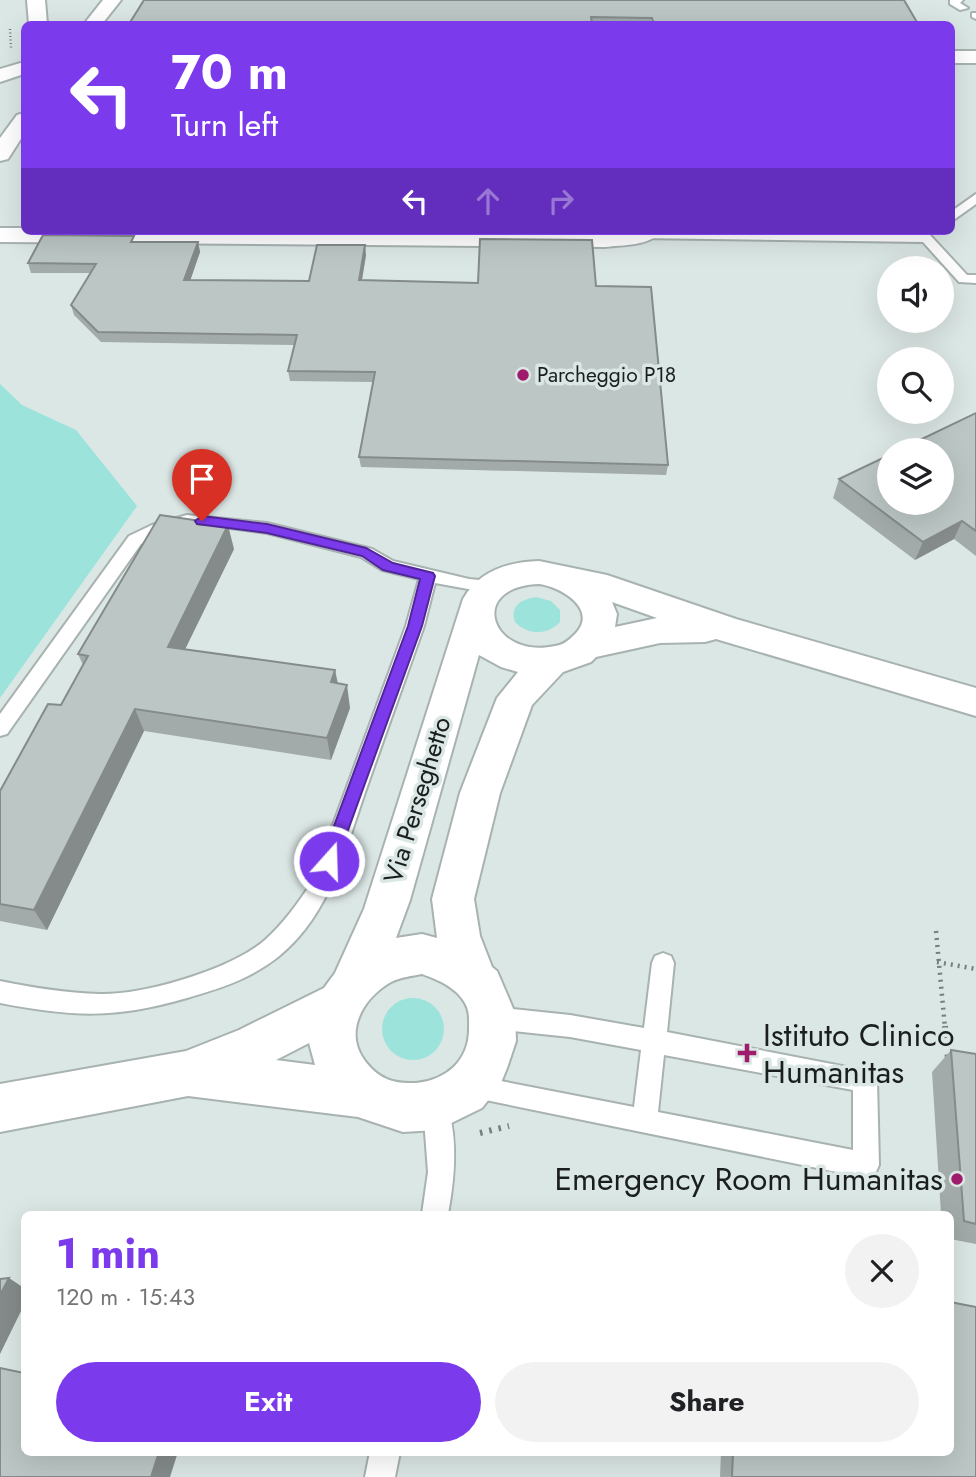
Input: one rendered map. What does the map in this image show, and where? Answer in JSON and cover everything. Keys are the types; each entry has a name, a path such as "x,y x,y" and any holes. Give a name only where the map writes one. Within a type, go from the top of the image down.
{"street":[{"path":"36,0 38,21"},
{"path":"95,21 111,0"},
{"path":"955,57 976,57"},
{"path":"0,76 18,62"},
{"path":"0,154 21,123"},
{"path":"0,235 605,240 633,235"},
{"path":"726,629 660,630 528,662 496,650 482,637 483,600 509,577 550,573 607,587 726,629 976,702"},
{"path":"346,994 333,1034 337,1058 348,1080 363,1094 388,1106 411,1109 452,1096 484,1068 493,1047 495,1018 489,998 472,974 458,936 453,899 480,793 516,698 597,633 600,618 591,596 570,579"},
{"name":"Via Perseghetto","path":"346,994 380,924 483,600"},
{"path":"0,1108 186,1074 254,1047 346,994 382,962 408,955 436,956 461,966 472,974"},
{"path":"186,1074 363,1094"}],"lane":[{"path":"955,215 976,198"},
{"path":"930,235 964,279 976,279"},
{"path":"0,729 135,540 187,520 267,528 366,553 388,566 428,576 483,600"},
{"path":"0,992 50,1002 104,1005 158,996 233,974 271,949 298,922 321,886 415,626 428,576"},
{"path":"645,1121 663,963"},
{"path":"436,1211 452,1096 645,1121 866,1165 865,1080 655,1040 570,1026 495,1018"},
{"path":"380,1477 384,1456"}],"path":[{"path":"10,28 18,62"},
{"path":"936,931 948,1062"},
{"path":"937,962 976,969"}],"shaded area":[{"path":"0,384 22,405 76,430 137,506 0,698"},
{"path":"536,597 551,601 560,610 560,622 543,632 525,629 515,622 514,612 518,604"},
{"path":"407,998 419,998 435,1007 442,1017 442,1041 435,1051 419,1060 407,1060 396,1055 387,1046 382,1035 382,1023 387,1012 396,1003"}],"building":[{"path":"144,0 904,0 916,21 653,21 652,18 591,17 592,21 131,21"},
{"path":"43,235 134,236 131,242 198,242 184,280 309,281 317,245 365,245 359,280 478,283 480,239 592,240 596,286 651,287 668,465 359,457 375,372 288,371 297,335 98,332 71,305 96,264 28,263"},
{"path":"976,413 976,531 962,521 923,542 887,515 954,515 954,438 924,438"},
{"path":"877,461 877,508 839,479"},
{"path":"160,515 228,525 168,647 335,670 331,682 347,685 327,738 135,709 34,910 0,904 0,791 48,704 61,705 88,656 78,654"},
{"path":"951,1050 976,1054 976,1224 964,1221"},
{"path":"9,1278 0,1295 0,1279"},
{"path":"954,1303 976,1307 976,1477 732,1477 733,1456 954,1456"},
{"path":"0,1368 21,1372 21,1456 158,1456 151,1477 0,1477"}],"place":[{"name":"Parcheggio P18","path":"523,375"},
{"name":"Istituto Clinico Humanitas","path":"747,1053"},
{"name":"Emergency Room Humanitas","path":"957,1179"}],"route":[{"path":"202,521 267,528 366,553 388,566 428,576 415,626 329,861"}]}
